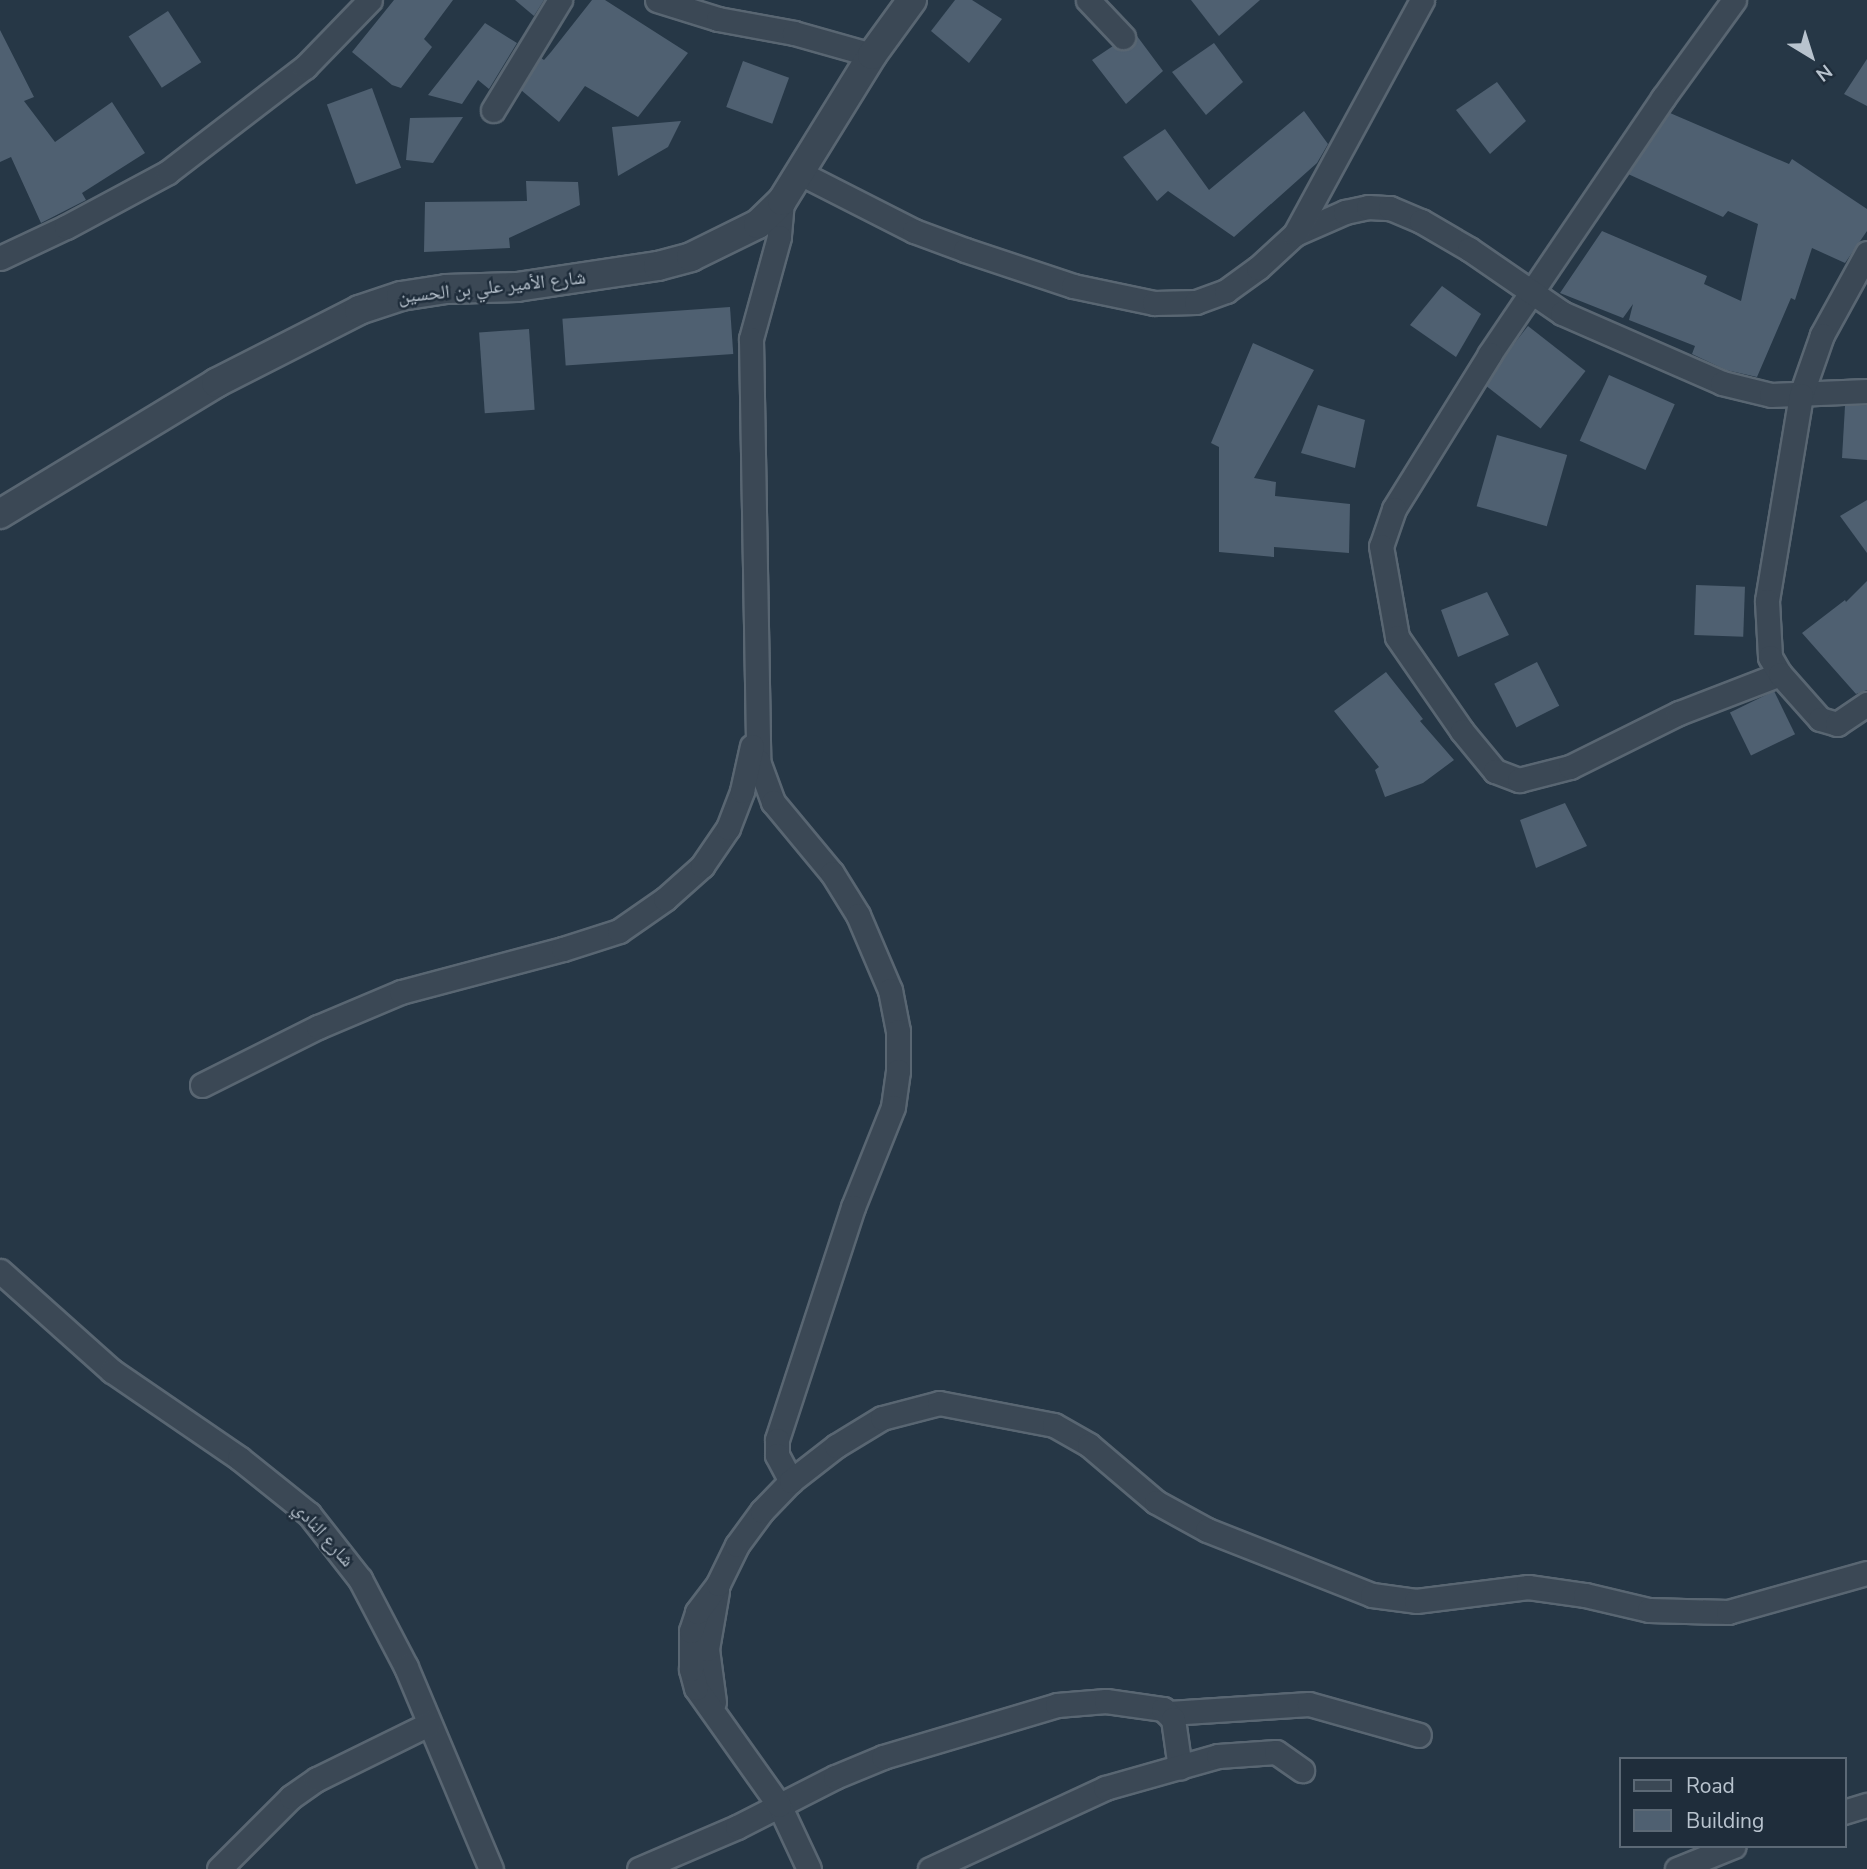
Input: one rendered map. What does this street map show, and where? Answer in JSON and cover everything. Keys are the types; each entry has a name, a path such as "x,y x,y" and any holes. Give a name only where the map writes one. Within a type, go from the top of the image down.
{"street":[{"path":"0,258 66,227 168,172 305,67 370,0"},
{"path":"493,110 560,0"},
{"path":"657,0 718,19 794,33 872,55"},
{"name":"شارع الأمير علي بن الحسين","path":"0,514 216,383 359,310 401,296 446,289 517,287 659,266 726,241 758,224 782,201 872,55 912,0"},
{"path":"1088,0 1123,37"},
{"path":"1295,234 1422,0"},
{"path":"1734,0 1530,293 1394,509 1381,546 1397,637 1470,741 1495,771 1519,780 1570,767 1679,713 1780,674"},
{"path":"800,173 914,231 965,250 1073,286 1154,303 1196,302 1226,291 1258,268 1295,234 1345,212 1367,207 1390,208 1421,221 1469,249 1562,313 1722,383 1771,395 1867,391"},
{"path":"782,201 779,237 751,339 758,761 773,802 832,873 858,915 890,990 898,1031 898,1072 893,1107 853,1206 777,1440 777,1455 791,1481"},
{"path":"1867,253 1822,335 1801,395 1767,601 1767,643 1780,674 1820,719 1837,724 1867,704"},
{"path":"202,1085 318,1027 401,992 563,949 619,931 666,899 693,874 729,828 742,791 757,726"},
{"name":"شارع النادي","path":"0,1271 112,1371 239,1458 309,1514 360,1578 406,1667 491,1869"},
{"path":"809,1869 779,1805 724,1726 713,1700 708,1667 709,1632 718,1584 737,1545 762,1511 791,1481 836,1446 881,1419 939,1403 1054,1425 1089,1445 1156,1502 1197,1524 1372,1595 1416,1601 1528,1587 1585,1595 1649,1611 1728,1612 1867,1573"},
{"path":"639,1869 737,1827 883,1757 1057,1705 1107,1701 1169,1713 1309,1704 1419,1735"},
{"path":"1169,1713 1173,1718 1180,1768"},
{"path":"219,1869 291,1797 317,1779 429,1724"},
{"path":"930,1869 1105,1788 1219,1756 1265,1752 1287,1757 1301,1770"},
{"path":"1846,1811 1867,1805"},
{"path":"1676,1869 1729,1848"}],"building":[{"path":"394,0 453,0 424,39 432,47 401,88 392,85 352,52"},
{"path":"515,0 544,0 534,16"},
{"path":"592,0 605,0 688,53 638,117 585,86 559,122 521,90 541,58 544,60"},
{"path":"955,0 972,0 1002,19 969,63 931,31"},
{"path":"1191,0 1260,0 1219,36"},
{"path":"168,11 201,62 162,88 129,37"},
{"path":"485,23 517,43 489,89 478,80 462,104 428,95"},
{"path":"0,30 34,97 24,101 55,142 112,102 145,153 82,193 86,200 41,223 11,157 0,162"},
{"path":"1137,36 1163,71 1126,104 1092,60 1113,46 1120,51 1132,48"},
{"path":"1214,43 1243,82 1206,115 1172,72"},
{"path":"1867,59 1867,106 1844,94"},
{"path":"743,61 789,78 772,124 726,107"},
{"path":"1497,82 1526,121 1490,154 1456,110"},
{"path":"372,88 401,168 356,184 327,104"},
{"path":"1304,111 1328,144 1317,163 1234,237 1168,191 1157,201 1123,157 1165,129 1209,190"},
{"path":"1670,113 1789,164 1792,159 1867,209 1867,231 1845,263 1812,248 1795,300 1791,298 1757,377 1726,370 1692,354 1695,346 1629,320 1633,304 1623,318 1560,293 1602,231 1707,276 1704,284 1741,301 1758,224 1728,211 1723,217 1628,174"},
{"path":"463,117 433,163 406,160 410,118"},
{"path":"681,121 668,147 618,176 612,127"},
{"path":"526,181 578,182 580,205 509,238 510,248 424,252 425,202 527,201"},
{"path":"1442,286 1481,314 1456,357 1410,325"},
{"path":"730,307 733,354 566,366 562,319"},
{"path":"1528,326 1586,371 1541,428 1483,384"},
{"path":"529,329 535,410 485,413 479,332"},
{"path":"1253,343 1314,370 1254,478 1276,482 1275,496 1350,504 1349,553 1274,547 1274,557 1219,552 1219,447 1211,443"},
{"path":"1609,375 1675,404 1645,470 1580,441"},
{"path":"1318,405 1365,420 1355,468 1301,453"},
{"path":"1867,405 1867,460 1842,458 1845,406"},
{"path":"1497,435 1567,455 1547,526 1477,506"},
{"path":"1867,500 1867,553 1840,516"},
{"path":"1867,581 1867,690 1856,694 1802,633 1845,600 1846,602"},
{"path":"1696,585 1745,587 1743,637 1694,635"},
{"path":"1487,592 1509,635 1458,657 1441,610"},
{"path":"1537,662 1559,706 1516,727 1494,684"},
{"path":"1386,672 1423,719 1420,721 1454,760 1423,783 1385,797 1375,770 1379,767 1334,711"},
{"path":"1774,691 1795,734 1751,756 1730,712"},
{"path":"1565,803 1587,846 1536,868 1520,820"}]}
